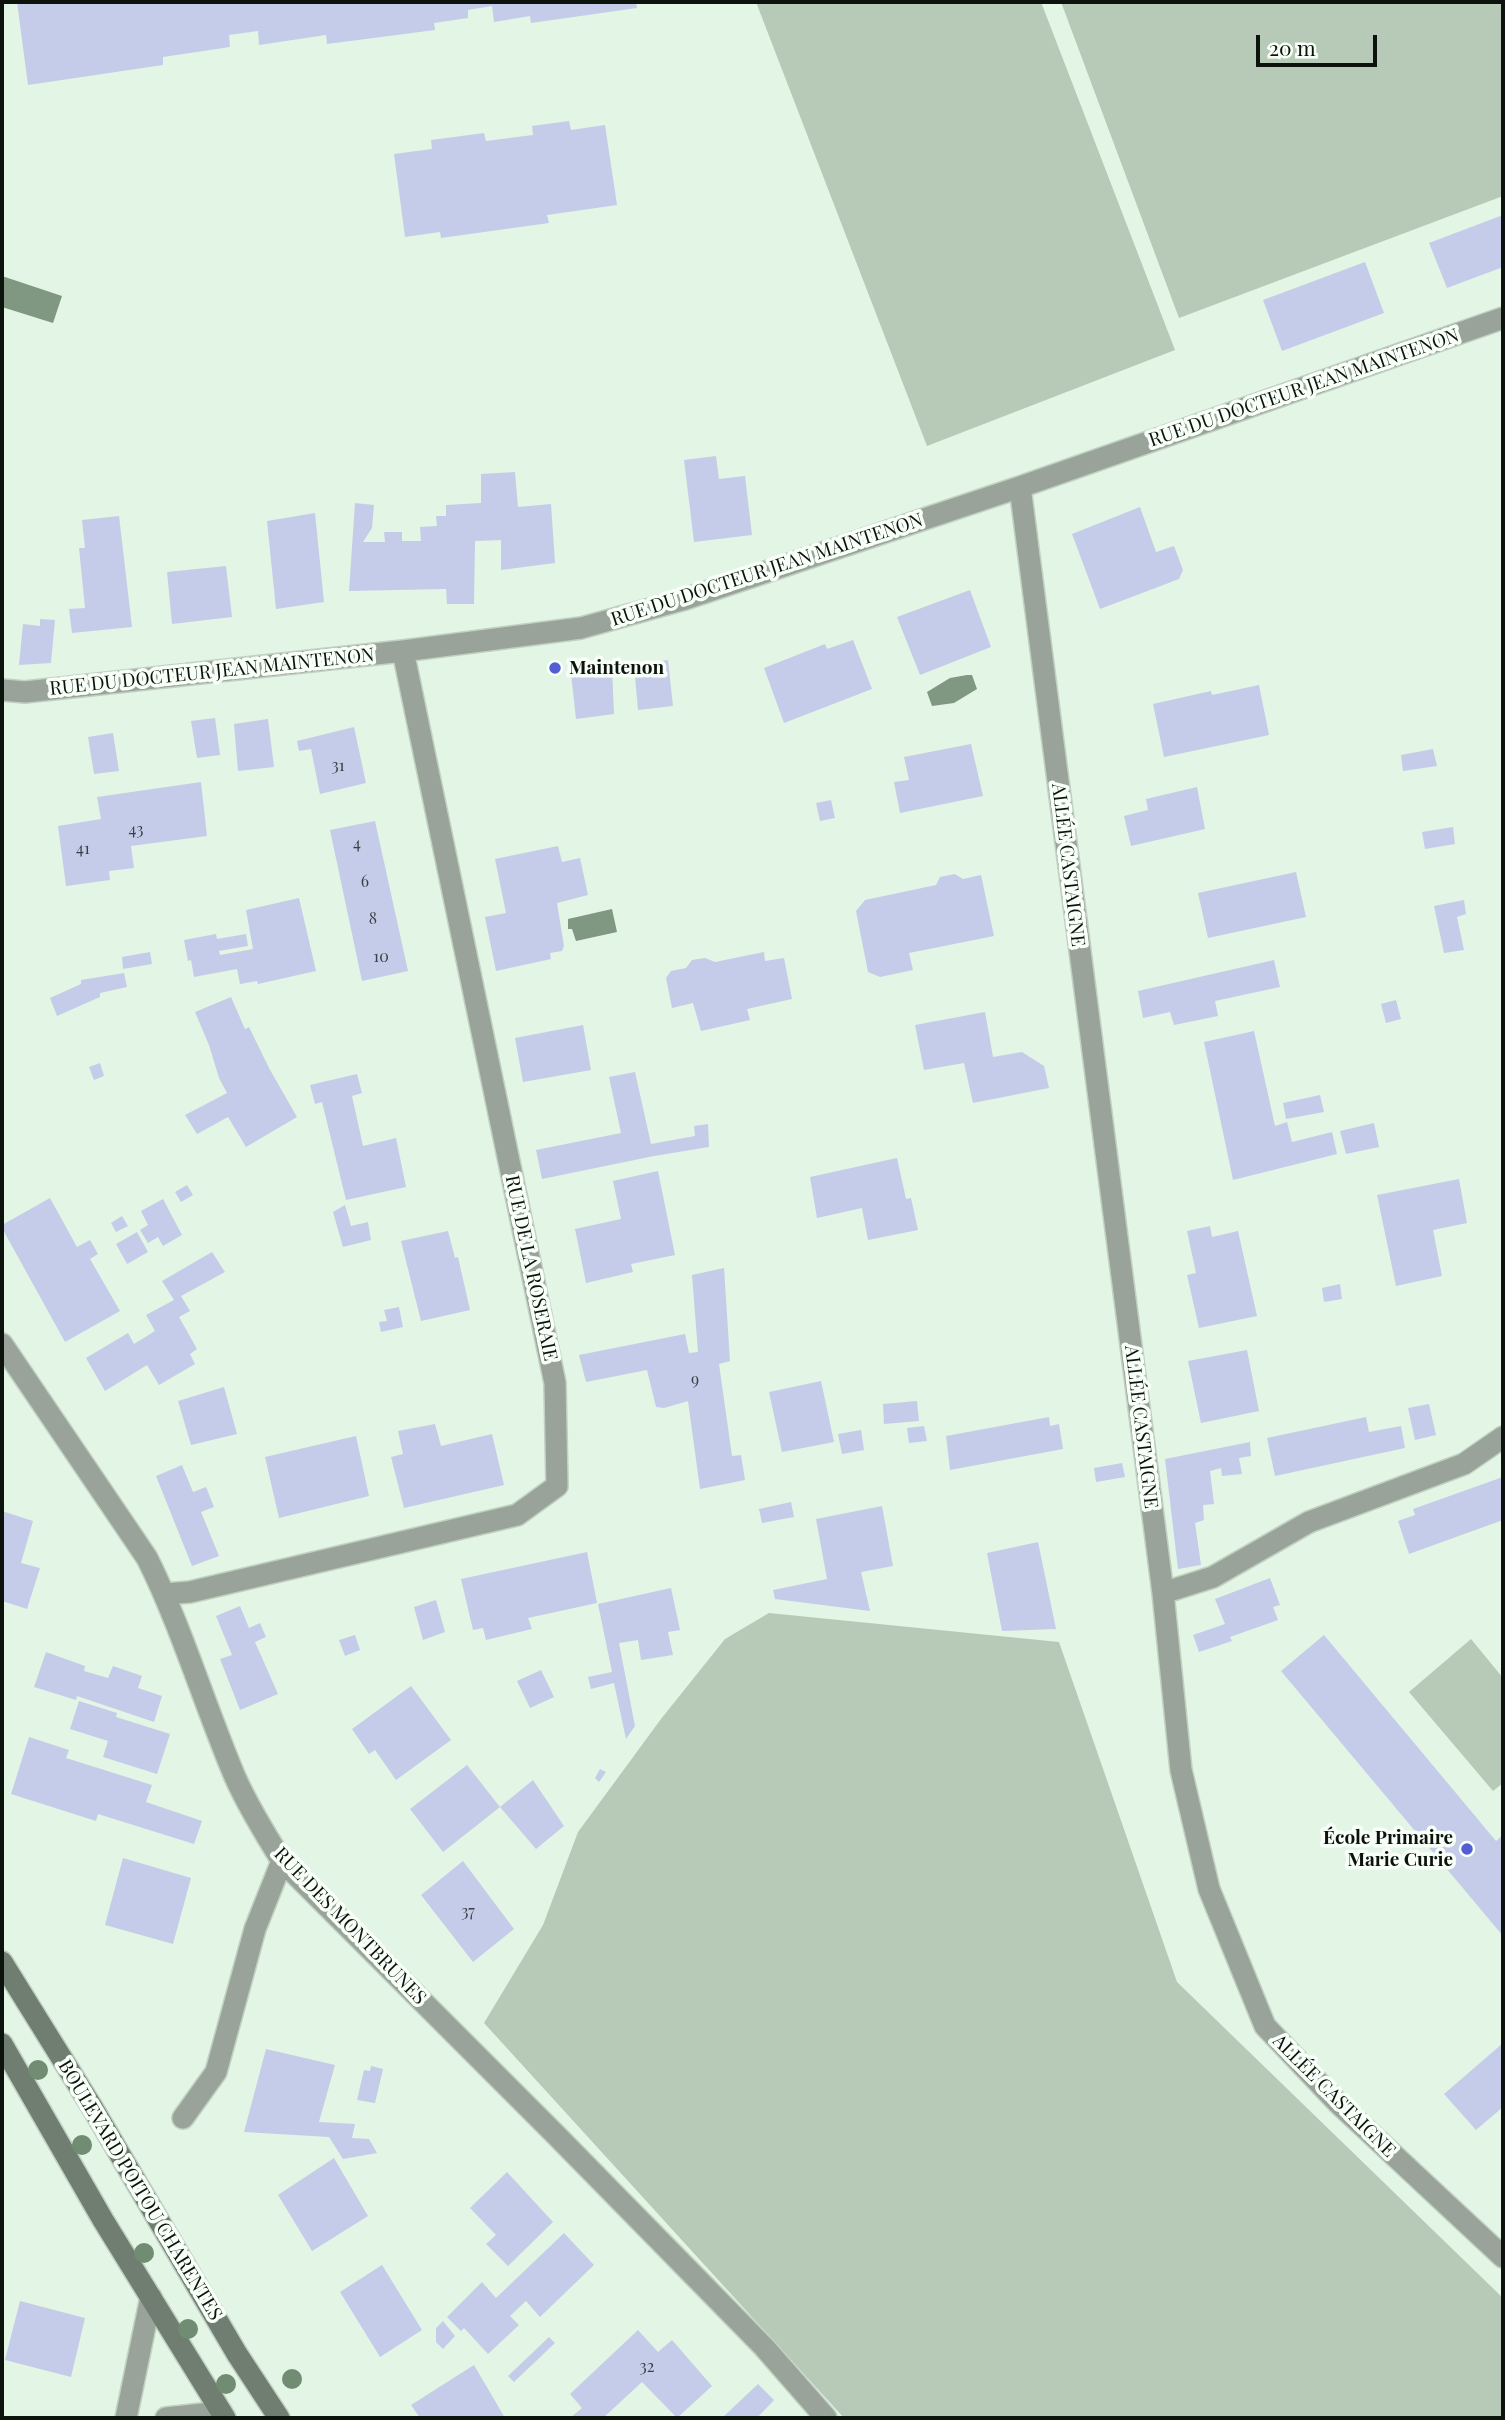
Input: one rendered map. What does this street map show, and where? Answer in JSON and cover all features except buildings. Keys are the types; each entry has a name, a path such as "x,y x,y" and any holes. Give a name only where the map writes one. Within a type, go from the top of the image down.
{"main road":[{"name":"BOULEVARD POITOU CHARENTES","path":"2,1962 92,2107 237,2354 279,2418"},
{"path":"2,2044 223,2415"}],"street":[{"name":"RUE DU DOCTEUR JEAN MAINTENON","path":"2,690 25,692 402,652 582,628 682,600 1020,487 1503,318"},
{"name":"ALLÉE CASTAIGNE","path":"1020,487 1163,1593 1181,1770 1209,1889 1265,2026 1338,2103 1503,2257"},
{"name":"RUE DE LA ROSERAIE","path":"165,1594 190,1592 517,1515 557,1486 555,1383 402,652"},
{"name":"RUE DES MONTBRUNES","path":"2,1344 147,1558 165,1594 236,1778 261,1828 282,1861 736,2318 826,2418"},
{"path":"1163,1593 1213,1577 1309,1522 1464,1464 1503,1437"},
{"path":"183,2118 216,2072 255,1929 282,1861"},
{"path":"126,2418 151,2297"},
{"path":"166,2418 223,2415"}],"shaded area":[{"path":"756,2 1041,2 1175,350 927,446"},
{"path":"1061,2 1503,2 1503,196 1179,318"},
{"path":"2,276 62,296 53,323 2,307"},
{"path":"972,675 977,689 954,703 932,706 927,692 950,678"},
{"path":"612,909 617,932 576,941 572,929 568,929 568,919"},
{"path":"769,1613 1059,1642 1177,1982 1503,2298 1503,2418 844,2418 484,2023 543,1925 578,1832 661,1719 725,1639"},
{"path":"1471,1639 1503,1678 1503,1783 1493,1791 1409,1692"}],"place":[{"name":"Maintenon","path":"555,668"},
{"name":"École Primaire Marie Curie","path":"1467,1849"}]}
